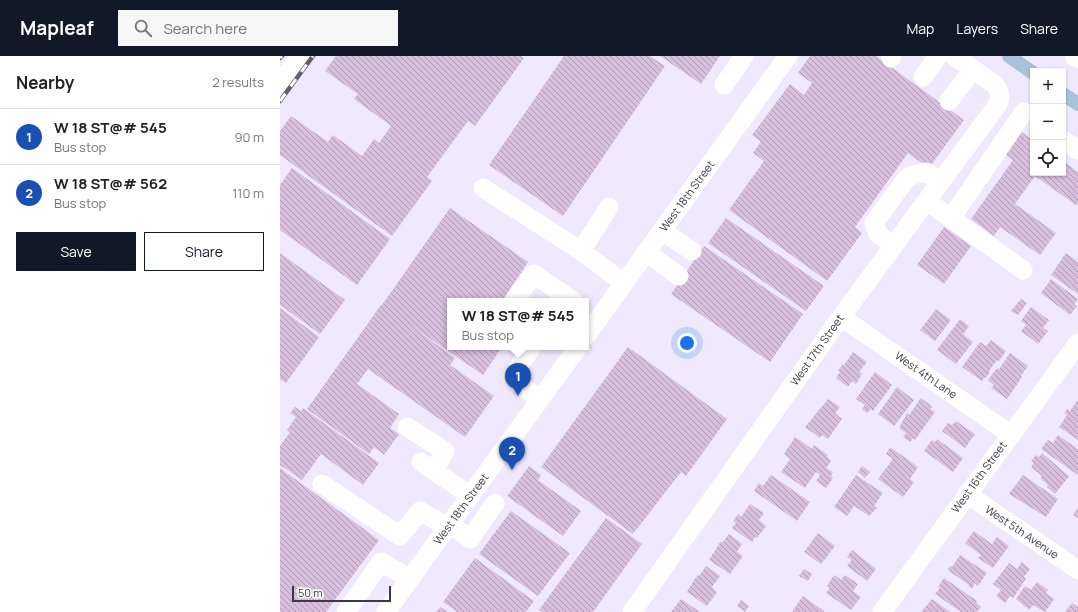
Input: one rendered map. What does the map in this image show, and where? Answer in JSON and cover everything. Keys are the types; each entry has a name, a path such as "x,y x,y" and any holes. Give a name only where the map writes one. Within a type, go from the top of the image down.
{"street":[{"path":"280,83 300,56"},
{"path":"724,85 744,56"},
{"name":"West 18th Street","path":"592,314 624,283 788,56"},
{"path":"922,77 938,56"},
{"path":"951,218 1028,115 1000,93 994,84 954,56"},
{"path":"949,101 973,69"},
{"name":"West 17th Street","path":"632,612 841,317 998,104 1000,93"},
{"path":"1066,142 1078,150"},
{"path":"894,246 878,234 874,223 906,179 912,175 926,172 941,182"},
{"path":"483,188 581,251 624,283"},
{"path":"927,201 1024,270"},
{"path":"581,251 609,207"},
{"path":"662,231 692,252"},
{"path":"646,252 679,276"},
{"path":"516,298 534,274 569,298"},
{"name":"West 4th Lane","path":"841,317 1010,434"},
{"name":"West 16th Street","path":"882,612 1010,434 1078,343"},
{"path":"530,350 511,378 540,399"},
{"name":"West 18th Street","path":"386,612 575,350"},
{"path":"407,427 445,451 428,467 471,496"},
{"path":"322,484 400,536 420,510 470,539 495,503"},
{"name":"West 5th Avenue","path":"967,494 1078,570"},
{"path":"346,612 381,562 410,579"}],"building":[{"path":"336,56 521,56 524,58 475,126 468,121 427,177 432,181 392,236 280,155 280,131 291,116 328,142 333,135 362,156 374,139 379,143 391,126 354,99 358,94 325,71"},
{"path":"564,56 650,56 665,66 563,216 489,165"},
{"path":"660,56 720,56 701,84"},
{"path":"810,56 876,56 964,120 929,168 908,153 855,227 862,233 827,281 729,210 764,161 753,153 761,142 752,135 790,84 804,95 812,83 798,73"},
{"path":"1016,128 1030,138 1030,176 1035,176 1015,204 1056,233 1040,255 1000,227 994,236 971,219 1013,160 1000,151"},
{"path":"1066,163 1078,172 1078,203 1076,205 1035,176 1066,176"},
{"path":"292,168 390,239 357,285 280,230 280,185"},
{"path":"450,208 528,262 504,298 447,298 447,350 500,350 483,375 410,325 455,358 450,365 494,396 465,437 368,369 357,384 399,414 390,428 399,434 384,455 374,447 369,454 307,409"},
{"path":"726,218 824,286 806,311 708,243"},
{"path":"944,227 971,246 944,284 917,265"},
{"path":"704,246 803,314 770,362 671,294"},
{"path":"280,253 345,300 320,334 280,305"},
{"path":"1066,253 1078,262 1078,294 1051,275"},
{"path":"1051,279 1078,299 1074,304 1077,306 1070,315 1041,293"},
{"path":"1021,299 1027,303 1018,315 1011,311"},
{"path":"1031,307 1049,320 1043,328 1048,331 1038,344 1021,331 1026,325 1021,321"},
{"path":"280,308 319,337 286,383 280,379"},
{"path":"936,309 951,320 935,341 920,330"},
{"path":"960,319 969,326 963,334 973,342 956,364 937,350"},
{"path":"991,340 1006,351 999,361 997,360 986,378 985,377 982,381 962,367 980,342 986,346"},
{"path":"628,347 727,419 686,476 681,472 633,534 541,467"},
{"path":"853,352 867,362 859,372 862,374 856,384 852,381 848,387 836,378 840,372 838,371"},
{"path":"1010,353 1028,366 1007,399 991,388 994,385 988,380 997,368 999,369"},
{"path":"875,372 892,385 873,411 871,409 867,413 862,409 865,405 856,399"},
{"path":"897,387 914,400 894,426 878,414"},
{"path":"921,398 932,407 930,409 935,412 915,440 913,438 910,442 903,437 906,433 899,428 907,413 909,415"},
{"path":"828,399 840,407 835,413 842,419 828,439 822,435 820,438 805,427"},
{"path":"1078,400 1078,440 1059,427 1067,415 1065,413 1067,409 1070,411"},
{"path":"295,407 301,411 303,408 379,463 363,485 321,454 302,480 280,465 280,446 290,432 287,430 296,417 290,413"},
{"path":"956,421 975,434 965,448 942,431 948,423 952,425"},
{"path":"1058,435 1078,449 1078,475 1041,449 1048,440 1053,443"},
{"path":"795,437 812,449 814,445 828,455 827,456 831,461 826,468 833,472 831,476 833,478 826,488 816,481 820,475 816,472 805,488 781,472 790,459 784,454"},
{"path":"937,439 963,458 953,472 924,451 932,440 935,442"},
{"path":"890,447 918,467 910,479 914,482 903,497 878,479 893,459 886,454"},
{"path":"1042,453 1069,476 1055,494 1040,478 1042,476 1031,467 1034,463 1031,461 1036,455 1039,457"},
{"path":"529,466 541,475 538,480 581,511 563,536 507,496"},
{"path":"862,466 870,472 865,478 858,472"},
{"path":"280,468 379,540 326,612 280,612"},
{"path":"771,475 810,502 797,521 754,491 759,483 763,486"},
{"path":"856,475 883,493 874,506 877,508 869,516 854,506 847,516 834,507"},
{"path":"1023,475 1058,499 1046,517 1009,494"},
{"path":"750,504 764,513 759,520 766,526 752,542 732,528 736,523 733,521 738,514 741,517"},
{"path":"1078,508 1078,518 1073,515"},
{"path":"511,511 570,553 538,596 479,554"},
{"path":"606,518 642,544 593,612 543,612 539,610"},
{"path":"974,531 992,544 997,537 1009,546 993,568 978,558 981,555 965,543"},
{"path":"818,533 835,546 821,564 804,552"},
{"path":"729,534 742,544 737,552 743,556 730,574 709,560 721,541 722,543"},
{"path":"852,550 876,569 867,581 847,566 852,560 847,557"},
{"path":"960,555 987,573 978,586 975,583 972,589 948,569 950,566 952,567"},
{"path":"475,558 534,601 526,612 457,612 443,602"},
{"path":"1022,562 1030,569 1024,577 1026,579 1013,598 1010,596 1005,603 996,596 1001,590 993,584 1009,563 1017,569"},
{"path":"706,566 720,576 712,587 717,592 707,606 687,592 694,580"},
{"path":"804,569 812,574 808,581 799,576"},
{"path":"834,575 841,580 845,575 858,584 853,591 861,597 851,610 826,593 830,588 827,586"},
{"path":"944,578 977,601 976,603 981,607 977,612 961,612 935,594 940,588 938,587"},
{"path":"1037,582 1048,590 1046,593 1054,599 1045,612 1033,605 1029,610 1016,599 1025,586 1031,590"},
{"path":"803,596 825,612 792,612"},
{"path":"681,599 700,612 671,612"},
{"path":"932,599 950,612 921,612"},
{"path":"741,600 749,606 745,612 737,606"},
{"path":"1072,603 1078,607 1078,612 1065,612"},
{"path":"440,607 448,612 436,612"}],"waterway":[{"path":"1009,56 1030,71"},
{"path":"1066,96 1078,104"}],"railway":[{"path":"280,101 313,56"}],"place":[{"name":"W 18 ST@# 545","path":"518,396"},
{"name":"W 18 ST@# 562","path":"512,470"}]}
